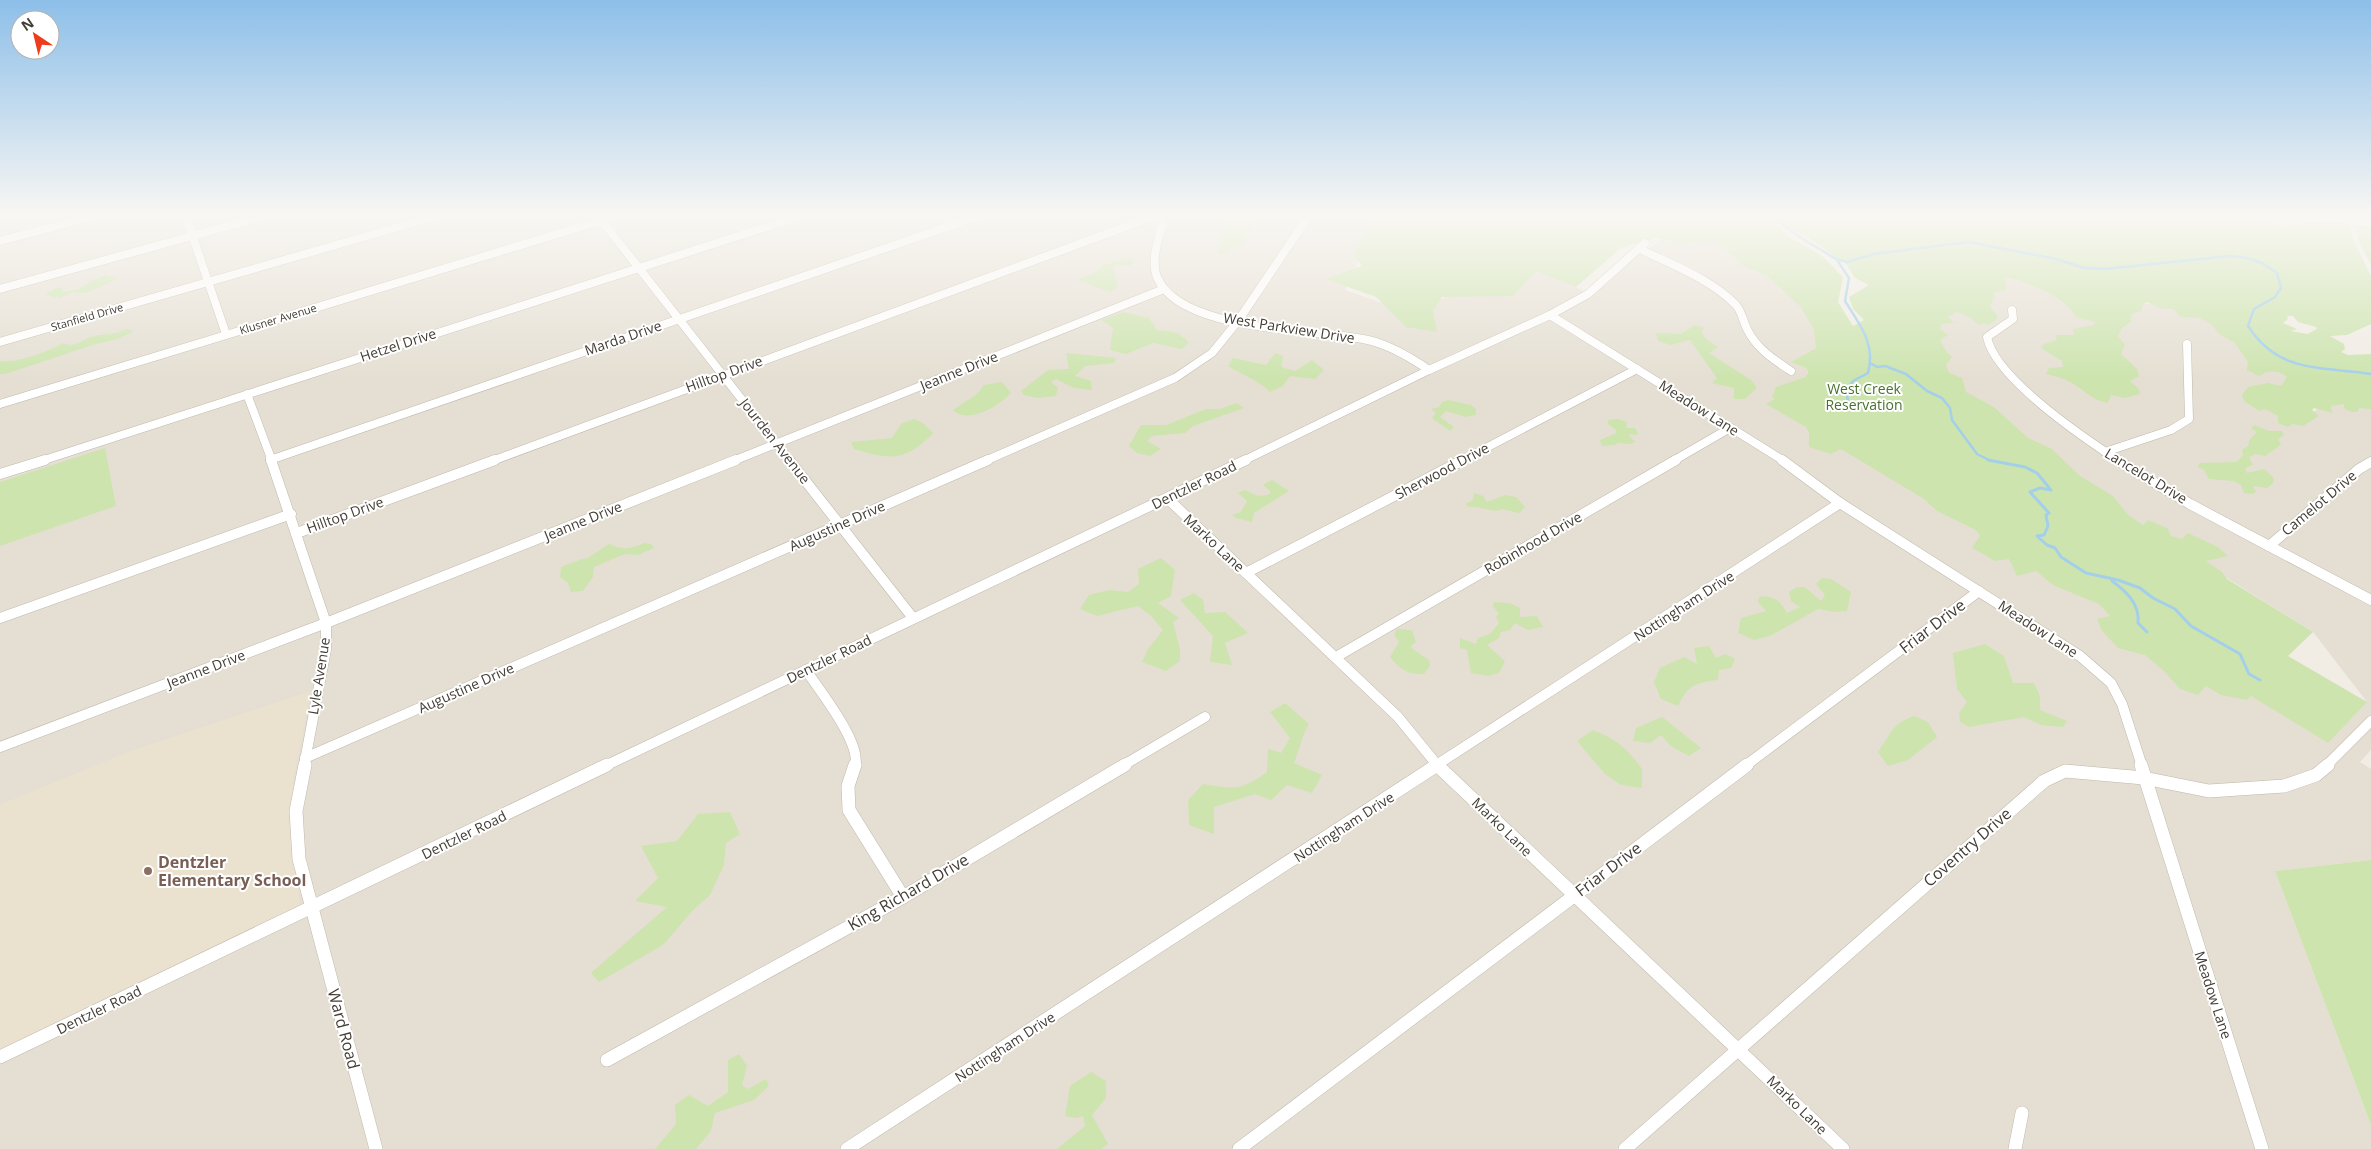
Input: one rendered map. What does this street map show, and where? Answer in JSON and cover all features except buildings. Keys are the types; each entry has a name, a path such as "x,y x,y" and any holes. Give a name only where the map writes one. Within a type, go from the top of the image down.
{"street":[{"path":"0,289 67,271"},
{"path":"204,271 226,334"},
{"name":"Stanfield Drive","path":"0,342 247,271"},
{"name":"Klusner Avenue","path":"0,404 433,271"},
{"name":"Hetzel Drive","path":"0,474 632,271"},
{"name":"Jourden Avenue","path":"642,271 913,618"},
{"name":"Marda Drive","path":"270,460 819,271"},
{"name":"Hilltop Drive","path":"297,533 1006,271"},
{"name":"West Parkview Drive","path":"1156,271 1164,289 1184,305 1208,315 1273,328 1354,337 1371,341 1409,356 1429,370"},
{"name":"Augustine Drive","path":"305,758 1174,378 1212,354 1238,321 1272,271"},
{"name":"Dentzler Road","path":"0,1057 913,618 1167,498 1429,370 1550,315 1588,294 1615,271"},
{"name":"Dentzler Road","path":"1684,271 1721,293 1735,304 1741,311 1747,329 1764,353 1791,370"},
{"name":"Jeanne Drive","path":"0,747 326,623 1164,289"},
{"name":"Lancelot Drive","path":"2012,310 2013,319 1987,337 1992,355 2006,371 2045,407 2105,452 2160,486 2371,600"},
{"name":"Meadow Lane","path":"1550,315 1783,460 1840,503 2080,656 2111,683 2122,704 2262,1149"},
{"path":"2105,452 2172,430 2189,419 2186,344"},
{"name":"Sherwood Drive","path":"1246,573 1637,369"},
{"name":"Lyle Avenue","path":"247,394 291,514 326,623 326,649 296,811 299,859 311,909"},
{"name":"Robinhood Drive","path":"1336,658 1730,428"},
{"name":"Camelot Drive","path":"2269,546 2359,469 2371,462"},
{"name":"Marko Lane","path":"1167,498 1398,717 1438,766 1843,1149"},
{"name":"Nottingham Drive","path":"847,1149 1840,503"},
{"name":"Hilltop Drive","path":"0,618 291,514"},
{"name":"Friar Drive","path":"1240,1149 1573,895 1979,591"},
{"path":"806,670 852,741 856,762 848,786 849,810 903,897"},
{"name":"King Richard Drive","path":"607,1060 903,897 1205,716"},
{"name":"Coventry Drive","path":"1624,1149 2044,781 2065,771 2144,778 2209,791 2284,786 2316,775 2371,721"},
{"name":"Ward Road","path":"311,909 376,1149"},
{"path":"2016,1149 2022,1113"}],"shaded area":[{"path":"0,271 1354,271 1345,290 1410,313 1507,271 1549,271 1588,294 1615,271 1778,271 1806,286 1833,338 1792,362 1806,368 1809,379 1767,404 2367,702 2313,632 2182,550 2072,489 1880,338 1942,302 1988,325 1997,320 1998,316 1990,306 1993,301 1967,288 1996,271 2025,271 2135,303 2189,306 2228,324 2298,380 2307,418 2324,403 2371,401 2371,750 2360,762 2371,769 2371,860 2275,871 2371,1125 2371,1149 0,1149"},
{"name":"Dentzler Elementary School","path":"311,691 293,780 293,836 300,906 0,1049 0,805 123,754"}],"green space":[{"path":"1113,271 1118,287 1110,292 1077,280 1097,272"},
{"path":"1349,271 1595,271 1576,287 1537,271 1513,296 1442,297 1433,311 1437,332 1406,327 1376,297 1326,279"},
{"name":"West Creek Reservation","path":"1755,271 1837,271 1843,277 1838,302 1853,326 1864,320 1853,309 1849,297 1869,285 1855,278 1850,271 2368,271 2371,276 2371,324 2347,335 2330,336 2344,344 2345,349 2341,352 2348,355 2371,354 2371,409 2359,408 2357,412 2351,412 2344,408 2344,404 2331,406 2332,413 2314,408 2312,410 2319,416 2303,426 2292,424 2288,427 2278,423 2278,416 2265,409 2259,411 2244,401 2242,395 2248,387 2268,383 2281,386 2287,377 2273,372 2259,376 2247,370 2248,362 2235,343 2219,334 2212,325 2200,318 2180,317 2174,309 2160,308 2147,302 2143,304 2141,311 2131,314 2131,322 2122,328 2118,336 2125,345 2121,354 2137,369 2139,376 2130,381 2139,389 2140,394 2125,398 2111,395 2108,403 2102,402 2067,381 2046,374 2049,368 2063,367 2062,361 2041,348 2044,344 2057,340 2055,335 2074,335 2073,329 2094,325 2095,322 2076,317 2064,303 2034,286 2005,277 2006,290 1993,293 1995,297 1992,299 1994,300 1990,306 1998,316 1997,320 1988,325 1983,323 1979,325 1971,318 1957,312 1948,317 1954,323 1942,324 1940,329 1948,335 1940,340 1952,357 1946,365 1949,373 1962,378 1966,392 1994,407 2028,438 2052,449 2080,476 2113,496 2128,515 2143,525 2148,520 2167,528 2171,536 2182,539 2188,533 2218,547 2228,556 2206,561 2222,572 2227,579 2313,632 2288,656 2367,702 2328,743 2251,696 2247,700 2221,695 2206,686 2198,695 2180,689 2165,672 2145,655 2118,648 2102,631 2097,619 2110,616 2099,604 2053,585 2036,571 2017,576 2009,559 1995,561 1972,548 1980,536 1976,530 1937,511 1924,499 1841,449 1831,454 1809,447 1809,432 1806,427 1766,404 1775,399 1772,397 1776,387 1806,377 1808,373 1806,368 1791,362 1816,348 1814,329 1800,306 1767,276","holes":["2287,316 2293,316 2298,322 2316,327 2317,329 2307,334 2291,331 2297,329 2283,323 2288,319"]},
{"path":"106,275 117,278 84,293 72,293 61,298 45,295 56,288 62,288 63,292 79,289 91,281"},
{"path":"1123,312 1149,318 1157,330 1178,333 1189,342 1182,349 1153,343 1126,354 1110,350 1113,328 1101,320"},
{"path":"1695,325 1705,328 1701,331 1706,339 1718,347 1709,353 1751,380 1757,388 1745,399 1734,399 1734,388 1712,383 1717,378 1690,340 1670,345 1658,341 1656,333 1680,334"},
{"path":"126,329 134,331 118,339 0,374 0,361 24,359 63,343 71,345 94,336 114,334"},
{"path":"1066,353 1116,358 1114,363 1085,366 1075,376 1091,381 1092,390 1074,388 1056,379 1051,382 1058,388 1056,396 1037,398 1024,395 1021,391 1048,370 1069,369"},
{"path":"1275,353 1283,356 1281,367 1295,371 1312,360 1324,370 1315,379 1290,376 1283,386 1270,392 1256,381 1228,366 1233,358 1266,365"},
{"path":"1002,382 1011,393 991,408 975,415 967,416 953,410 974,396 984,385"},
{"path":"1448,400 1471,405 1476,409 1476,415 1466,417 1446,411 1440,417 1454,427 1450,431 1432,418 1436,413 1431,409 1439,407 1442,402"},
{"path":"1237,403 1244,408 1193,426 1185,433 1152,436 1147,441 1161,449 1150,456 1137,453 1129,446 1141,425 1166,425 1206,409 1220,409"},
{"path":"914,419 923,423 933,433 905,454 887,456 854,449 851,442 892,438 901,424"},
{"path":"1618,419 1627,422 1626,428 1635,428 1638,433 1637,435 1628,434 1635,442 1631,444 1618,443 1602,446 1600,440 1616,433 1616,430 1608,424 1608,420"},
{"path":"2254,425 2269,431 2282,431 2284,435 2278,439 2281,445 2265,456 2256,454 2249,457 2253,465 2245,468 2247,473 2264,469 2274,478 2273,483 2267,488 2253,486 2256,492 2253,494 2244,493 2241,485 2233,481 2209,479 2204,470 2198,467 2199,463 2237,462 2243,455 2242,450 2248,446 2250,439 2257,432 2251,428"},
{"path":"105,448 116,506 0,546 0,482"},
{"path":"1272,480 1289,491 1254,513 1252,522 1236,518 1232,515 1241,512 1247,501 1238,493 1245,490 1258,496 1268,495 1271,492 1263,485"},
{"path":"1474,493 1483,496 1487,502 1505,495 1516,497 1525,507 1519,513 1502,509 1494,511 1469,507 1465,504 1473,500"},
{"path":"644,543 651,544 654,548 638,555 625,554 594,567 593,577 583,591 571,592 568,583 560,577 561,567 588,558 609,544 626,548"},
{"path":"1161,558 1175,570 1171,596 1158,603 1179,618 1173,622 1180,649 1180,661 1166,671 1142,662 1148,649 1163,630 1151,616 1138,606 1097,616 1080,609 1089,595 1109,590 1128,592 1139,584 1138,569"},
{"path":"1822,578 1831,579 1851,592 1847,611 1834,612 1818,609 1770,636 1754,640 1738,633 1741,618 1766,611 1758,602 1759,597 1768,597 1776,600 1787,613 1800,607 1791,601 1789,592 1797,587 1805,587 1821,601 1825,595 1816,584"},
{"path":"1194,593 1203,600 1205,613 1225,612 1248,633 1225,643 1232,665 1210,662 1213,636 1180,600"},
{"path":"1494,602 1510,603 1520,608 1520,617 1537,616 1543,627 1528,630 1515,623 1510,630 1501,632 1499,638 1487,645 1505,661 1499,673 1488,676 1471,673 1467,650 1460,648 1460,638 1476,644 1478,638 1490,634 1499,623 1496,617 1499,614 1493,606"},
{"path":"1397,629 1412,630 1416,642 1410,647 1429,660 1430,666 1424,674 1413,674 1405,671 1390,657 1399,642 1394,635"},
{"path":"1985,644 2004,656 2013,683 2034,683 2040,696 2040,710 2067,721 2063,727 2041,725 2024,717 1969,727 1960,722 1959,713 1967,702 1957,689 1953,653"},
{"path":"1709,646 1716,658 1725,654 1735,659 1731,668 1719,670 1718,680 1703,682 1693,686 1685,694 1678,706 1661,699 1654,682 1660,668 1684,657 1697,664 1694,648"},
{"path":"1285,703 1309,724 1294,763 1322,775 1312,793 1287,785 1271,800 1255,794 1214,807 1214,834 1189,825 1188,800 1203,784 1237,787 1251,783 1267,772 1268,749 1281,753 1290,738 1270,712"},
{"path":"1914,716 1928,722 1937,737 1908,760 1888,766 1878,752 1896,726"},
{"path":"1662,717 1701,748 1689,756 1672,747 1661,735 1650,743 1633,741 1636,728"},
{"path":"1593,730 1609,737 1631,755 1642,769 1642,788 1621,785 1605,774 1577,741"},
{"path":"730,812 740,834 726,843 724,865 710,895 693,910 663,945 599,982 591,973 667,907 635,901 658,878 641,846 677,841 698,814"},
{"path":"2371,860 2371,1125 2275,871"},
{"path":"739,1054 747,1066 742,1085 748,1089 766,1079 769,1086 754,1100 715,1113 711,1131 696,1149 655,1149 676,1124 675,1105 689,1095 708,1106 728,1092 728,1060"},
{"path":"1091,1072 1106,1081 1106,1098 1092,1115 1108,1144 1101,1149 1057,1149 1085,1126 1083,1116 1076,1118 1065,1116 1070,1086"}],"waterway":[{"path":"1844,271 1849,278 1845,301 1865,335 1870,353 1870,363"},
{"path":"2273,271 2277,273 2281,288 2275,297 2254,309 2248,326 2260,342 2273,353 2302,365 2371,374"},
{"path":"1848,401 1846,390 1853,381 1868,373 1870,363"},
{"path":"1870,363 1877,367 1885,366 1906,374 1927,391 1942,398 1950,408 1952,420 1977,454 1990,460"},
{"path":"1990,460 2025,467 2037,473 2051,490 2040,488 2030,492 2049,513 2046,515 2048,526 2044,535 2037,536 2047,545 2055,548 2061,557 2086,573 2118,580 2140,588 2153,598 2175,609 2191,626 2240,654 2249,674 2260,680"},
{"path":"2112,581 2131,599 2137,610 2138,623 2147,632"}],"place":[{"name":"Dentzler Elementary School","path":"148,871"}]}
